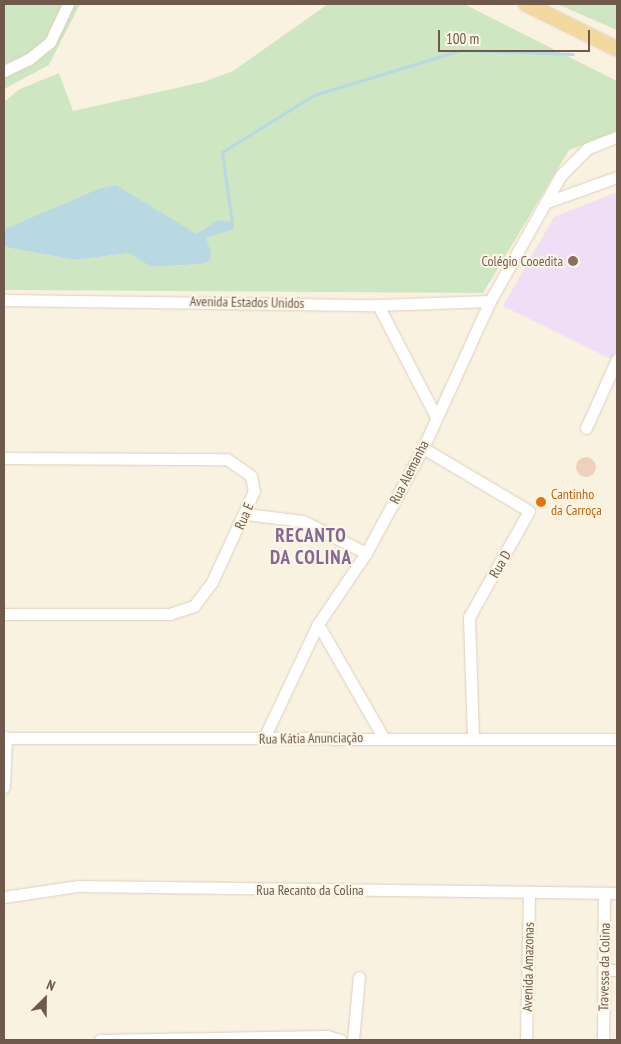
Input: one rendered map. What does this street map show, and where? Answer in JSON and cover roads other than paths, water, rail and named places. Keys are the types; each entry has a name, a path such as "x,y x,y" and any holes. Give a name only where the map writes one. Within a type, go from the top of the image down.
{"main road":[{"path":"526,4 617,48"}],"street":[{"path":"4,70 29,59 50,42 68,4"},
{"name":"Rua Alemanha","path":"264,738 318,624 366,554 423,448 435,415 454,388 490,301 546,202 573,161 588,148 617,137"},
{"path":"546,202 617,177"},
{"name":"Avenida Estados Unidos","path":"4,300 378,305 490,301"},
{"path":"378,305 435,415"},
{"path":"586,428 617,359"},
{"name":"Rua D","path":"423,448 529,511 469,617 473,739"},
{"name":"Rua E","path":"4,458 227,459 244,469 254,483 246,514 201,601 184,611 4,614"},
{"path":"246,514 303,521 366,554"},
{"path":"318,624 383,737"},
{"name":"Rua Kátia Anunciação","path":"5,738 383,737 617,739"},
{"path":"4,787 5,738"},
{"name":"Rua Recanto da Colina","path":"4,897 78,886 529,894 617,893"},
{"name":"Travessa da Colina","path":"603,1040 604,893"},
{"name":"Avenida Amazonas","path":"526,1040 529,894"},
{"path":"604,970 617,970"},
{"path":"353,1040 359,977"},
{"path":"100,1040 327,1036 340,1040"}],"water":[{"path":"116,185 197,234 218,220 234,222 234,229 206,238 211,253 210,261 202,264 151,267 129,253 76,260 4,247 4,229 100,188"}],"waterway":[{"path":"232,223 222,152 314,95 461,50 573,54"}],"place":[{"name":"Colégio Cooedita","path":"573,261"},
{"name":"Cantinho da Carroça","path":"541,502"}],"district":[{"name":"RECANTO DA COLINA","path":"311,547"}]}
